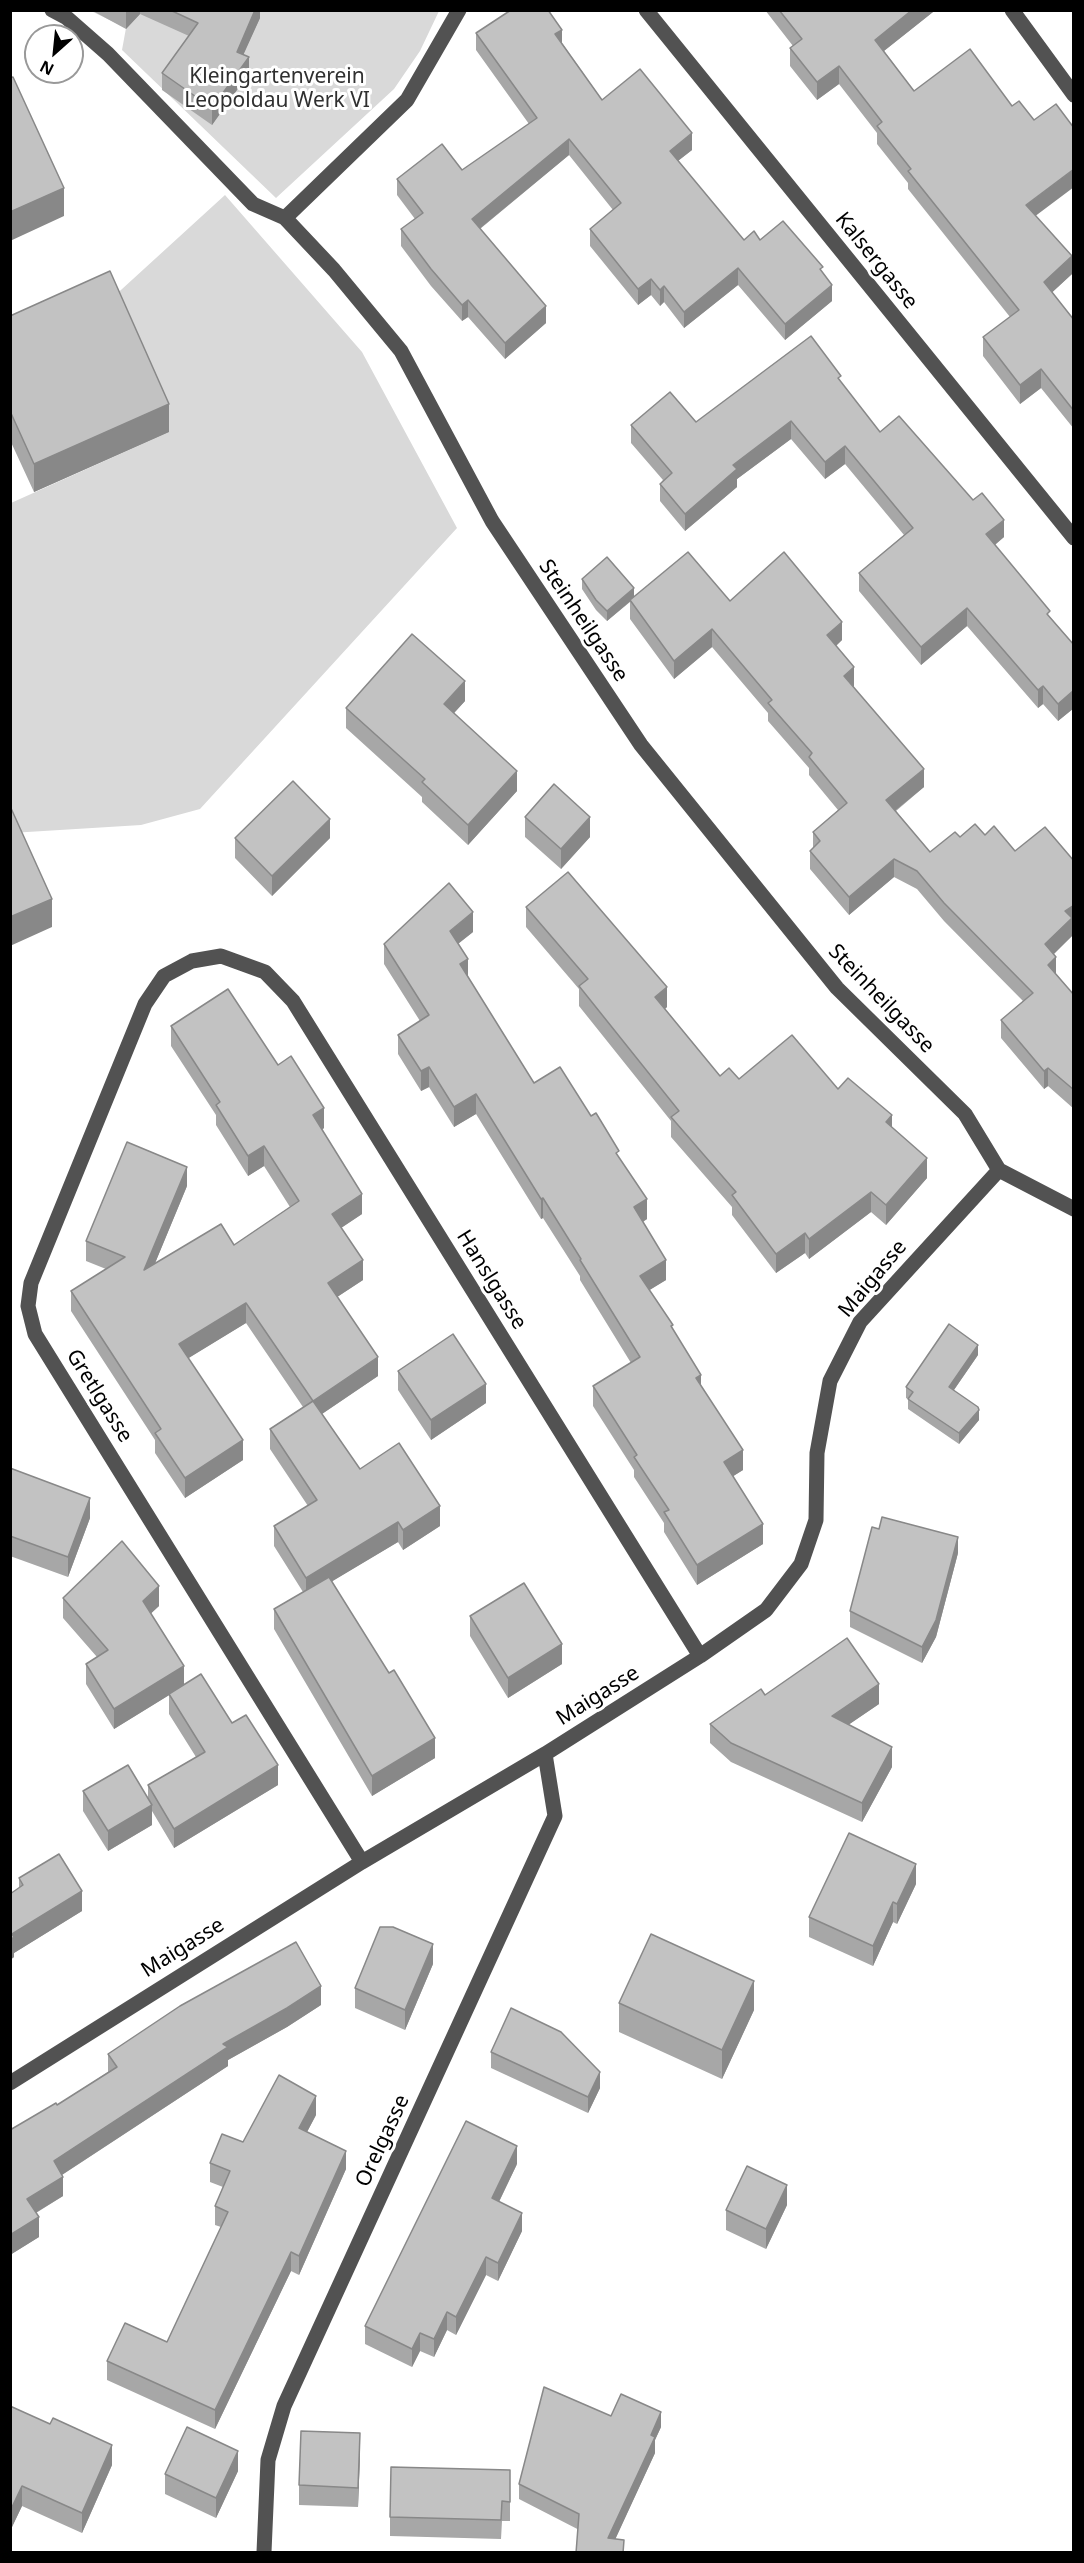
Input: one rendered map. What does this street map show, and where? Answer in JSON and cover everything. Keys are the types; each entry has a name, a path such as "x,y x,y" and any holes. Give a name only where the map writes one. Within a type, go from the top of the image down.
{"street":[{"path":"52,10 67,18 108,54 254,204 285,218 408,100 459,10"},
{"name":"Kalsergasse","path":"646,10 1074,538"},
{"path":"1012,10 1074,94"},
{"name":"Steinheilgasse","path":"285,218 334,270 401,351 492,521 641,745 837,988 965,1114 999,1170"},
{"name":"Hanslgasse","path":"221,956 265,972 293,1001 700,1656"},
{"name":"Gretlgasse","path":"221,956 192,960 164,976 145,1004 31,1283 28,1306 36,1334 362,1862"},
{"path":"999,1170 1074,1209"},
{"name":"Maigasse","path":"10,2083 362,1862 545,1754 700,1656 766,1610 801,1564 816,1520 818,1453 830,1381 860,1322 999,1170"},
{"name":"Orelgasse","path":"264,2553 268,2460 284,2406 555,1816 545,1754"}],"green space":[{"name":"Kleingartenverein Leopoldau Werk VI","path":"91,11 439,11 420,51 394,89 276,198 122,50 126,28"},
{"path":"225,195 362,352 457,528 200,809 141,825 11,833 11,503 169,432 110,300"}],"building":[{"path":"170,10 255,10 237,52 249,57 212,108 162,73 198,23"},
{"path":"511,10 548,10 562,30 555,34 602,100 640,69 692,133 670,151 744,240 754,231 760,240 783,221 823,267 820,269 832,285 785,324 738,268 684,312 664,286 660,290 651,279 638,289 590,229 621,203 569,139 472,219 546,306 505,343 468,300 462,305 401,229 423,213 397,179 442,144 462,170 537,118 476,33"},
{"path":"779,10 912,10 875,40 914,91 970,49 1012,106 1019,101 1034,120 1056,104 1074,128 1074,169 1026,205 1072,256 1044,282 1074,320 1074,411 1041,369 1020,385 983,337 1019,310 908,171 911,169 877,126 882,122 839,66 817,82 790,48 802,39"},
{"path":"13,77 64,188 10,212 10,78"},
{"path":"110,271 169,404 34,464 10,411 10,316"},
{"path":"811,336 841,376 838,378 880,432 899,416 973,500 982,493 1004,520 986,534 1050,611 1047,614 1074,645 1074,690 1058,704 1043,686 1038,690 967,608 921,647 859,573 913,528 845,446 825,462 791,421 733,465 737,469 685,514 660,484 672,473 631,425 670,392 696,422"},
{"path":"688,552 730,601 784,552 842,622 827,635 854,667 844,676 924,769 886,800 930,852 955,832 960,837 975,824 985,835 994,826 1015,851 1045,827 1074,861 1074,905 1065,911 1072,918 1045,944 1056,957 1048,965 1074,995 1074,1090 1048,1068 1044,1071 1001,1020 1033,993 944,903 917,871 894,859 849,897 810,851 820,841 813,832 847,803 809,757 812,753 768,703 772,700 712,629 674,661 630,600"},
{"path":"607,557 634,588 607,611 596,600 582,579"},
{"path":"412,634 465,681 444,704 517,771 468,825 422,782 425,779 346,708"},
{"path":"293,781 330,819 272,876 235,838"},
{"path":"554,784 590,817 561,849 525,817"},
{"path":"10,806 52,899 10,917"},
{"path":"568,872 667,987 655,997 720,1076 729,1068 739,1079 792,1035 838,1089 848,1078 892,1115 886,1122 927,1158 886,1205 871,1192 809,1239 805,1233 776,1254 732,1195 736,1192 671,1117 679,1111 579,986 588,979 526,907"},
{"path":"449,883 473,912 450,931 468,959 460,964 534,1083 560,1067 591,1116 596,1113 619,1151 616,1153 647,1199 634,1207 666,1260 640,1276 673,1325 671,1326 701,1375 696,1378 743,1450 724,1462 763,1524 697,1565 664,1512 669,1510 634,1457 637,1455 593,1386 640,1357 543,1198 541,1199 476,1094 454,1107 429,1067 421,1071 398,1035 429,1015 384,944"},
{"path":"228,989 278,1065 291,1056 324,1108 313,1115 362,1194 332,1214 363,1260 328,1283 378,1357 313,1401 246,1303 179,1344 243,1440 185,1478 155,1433 161,1429 71,1291 125,1257 86,1241 127,1142 187,1167 144,1270 221,1224 234,1245 299,1201 264,1146 248,1156 216,1105 220,1102 171,1026"},
{"path":"949,1324 978,1345 949,1387 979,1410 959,1433 908,1399 913,1392 906,1387"},
{"path":"453,1334 486,1384 431,1420 398,1371"},
{"path":"313,1401 360,1469 399,1443 440,1506 403,1530 398,1522 306,1578 274,1526 317,1500 270,1429"},
{"path":"10,1468 90,1498 68,1557 10,1536"},
{"path":"882,1517 958,1537 936,1620 922,1647 850,1611 872,1527 879,1529"},
{"path":"122,1541 159,1586 143,1601 184,1666 114,1709 86,1664 108,1650 63,1598"},
{"path":"329,1577 389,1673 394,1670 435,1738 372,1776 274,1609"},
{"path":"524,1583 562,1644 508,1678 470,1616"},
{"path":"847,1638 879,1684 832,1716 892,1747 862,1803 731,1743 710,1724 761,1689 765,1695"},
{"path":"201,1674 232,1723 246,1715 278,1765 174,1829 148,1785 205,1752 169,1694"},
{"path":"128,1765 152,1805 108,1831 83,1791"},
{"path":"849,1833 916,1864 897,1904 893,1902 873,1946 809,1917"},
{"path":"59,1854 82,1891 12,1934 14,1937 10,1940 10,1894 23,1885 19,1878"},
{"path":"380,1927 393,1927 433,1944 405,2010 355,1988"},
{"path":"651,1934 754,1981 722,2050 619,2003"},
{"path":"296,1942 321,1986 223,2044 228,2047 54,2161 63,2177 27,2199 39,2217 10,2235 10,2130 56,2103 57,2105 117,2067 108,2054 180,2006"},
{"path":"511,2008 561,2032 600,2072 588,2097 491,2052"},
{"path":"279,2075 316,2096 299,2128 346,2151 299,2256 291,2252 215,2410 107,2361 125,2323 167,2342 228,2212 215,2206 230,2171 210,2163 222,2134 243,2142"},
{"path":"466,2121 517,2146 492,2198 522,2213 498,2263 486,2257 456,2317 447,2312 434,2339 420,2333 412,2349 365,2326"},
{"path":"747,2166 787,2185 766,2229 726,2210"},
{"path":"544,2387 611,2416 621,2394 661,2412 651,2435 655,2437 608,2538 624,2540 623,2553 576,2553 579,2514 519,2484"},
{"path":"10,2406 50,2424 53,2418 112,2445 82,2513 22,2486 10,2507"},
{"path":"187,2427 238,2451 216,2498 165,2474"},
{"path":"301,2431 360,2433 358,2488 299,2485"},
{"path":"391,2467 510,2470 510,2502 502,2501 501,2520 390,2517"}]}
